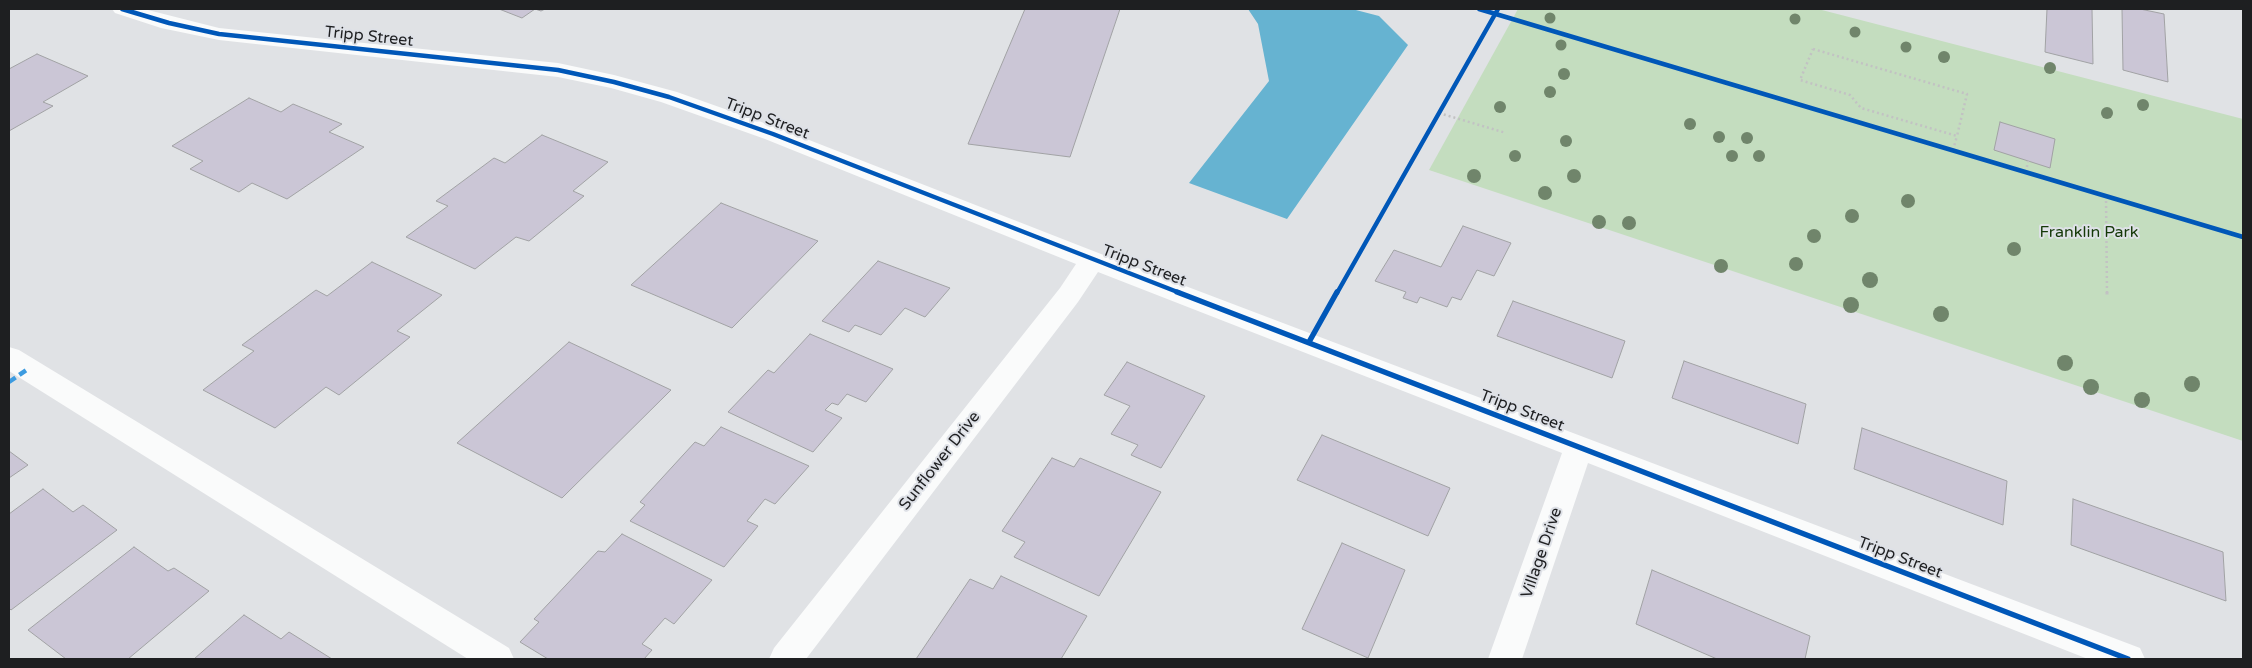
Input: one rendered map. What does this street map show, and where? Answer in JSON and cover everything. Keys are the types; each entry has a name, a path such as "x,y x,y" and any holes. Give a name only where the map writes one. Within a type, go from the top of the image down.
{"street":[{"name":"Tripp Street","path":"122,9 169,23 220,34 558,70 614,82 669,97 722,115 1092,260 2128,659"},
{"name":"Sunflower Drive","path":"786,659 1063,303 1092,260"},
{"path":"9,357 497,659"},
{"name":"Village Drive","path":"1505,659 1579,447"}],"path":[{"path":"1953,150 1957,136 1967,94 1813,49 1800,80 1850,95 1861,108 1957,136"},
{"path":"1434,121 1444,105"},
{"path":"1439,113 1506,133"},
{"path":"1943,147 1962,153"},
{"path":"2026,172 2028,161"},
{"path":"2017,169 2035,175"},
{"path":"2098,193 2116,198"},
{"path":"2106,196 2107,295"}],"green space":[{"name":"Franklin Park","path":"1518,9 1818,9 2243,119 2243,441 1429,170"}],"water":[{"path":"1248,9 1352,9 1379,16 1408,45 1287,219 1189,183 1269,81 1258,24"}],"building":[{"path":"499,9 535,9 522,18"},
{"path":"1025,9 1120,9 1070,157 968,144"},
{"path":"2047,9 2092,9 2093,64 2045,52"},
{"path":"2122,9 2140,9 2164,14 2168,82 2123,70"},
{"path":"37,54 88,76 43,102 53,106 9,131 9,69"},
{"path":"249,98 281,112 293,104 342,124 329,132 364,147 287,199 252,183 239,192 190,169 203,161 172,146"},
{"path":"2000,122 2055,139 2050,168 1994,150"},
{"path":"542,135 608,162 573,191 584,196 529,241 516,237 475,269 406,237 448,206 436,201 494,158 505,163"},
{"path":"721,203 818,241 732,328 631,285"},
{"path":"1463,226 1511,243 1494,276 1477,270 1461,300 1452,297 1447,307 1420,297 1417,303 1403,298 1406,292 1375,281 1394,250 1441,267"},
{"path":"878,261 950,288 925,317 905,308 881,335 855,325 849,332 822,321"},
{"path":"372,262 442,295 397,331 410,337 339,395 326,387 275,428 203,390 254,351 242,345 316,290 327,296"},
{"path":"1513,301 1625,341 1612,378 1497,336"},
{"path":"810,334 893,369 866,402 847,394 838,405 832,403 825,410 842,418 813,452 728,412 768,370 774,373"},
{"path":"569,342 671,390 562,498 457,443"},
{"path":"1684,361 1806,404 1798,444 1672,398"},
{"path":"1127,362 1205,396 1161,468 1131,455 1138,445 1111,434 1130,406 1104,395"},
{"path":"721,427 809,466 775,504 765,499 747,521 758,526 724,567 630,521 645,505 640,502 695,442 704,446"},
{"path":"1862,428 2007,481 2003,525 1854,469"},
{"path":"1322,435 1450,488 1428,536 1297,480"},
{"path":"9,451 28,465 9,478"},
{"path":"1052,458 1074,467 1080,458 1161,492 1099,596 1014,557 1025,542 1002,531"},
{"path":"43,489 73,512 83,505 117,530 11,610 9,608 9,514"},
{"path":"2073,499 2223,552 2226,601 2071,545"},
{"path":"622,534 712,580 674,624 665,618 642,644 652,650 644,659 548,659 520,642 539,622 534,619 598,551 605,552"},
{"path":"1342,543 1405,570 1368,658 1302,629"},
{"path":"134,547 168,571 174,568 209,591 128,659 66,659 28,630"},
{"path":"1652,570 1810,636 1805,659 1717,659 1636,624"},
{"path":"1001,576 1087,616 1061,659 916,659 970,579 993,589"},
{"path":"244,615 281,639 289,632 332,659 194,659"}],"marked path":[{"path":"9,382 28,369"}],"cycle path":[{"path":"122,9 169,23 219,34 558,70 614,82 669,97 773,134 1092,260 2128,659"},
{"path":"1479,9 2243,237"},
{"path":"1309,342 1498,9"}]}
